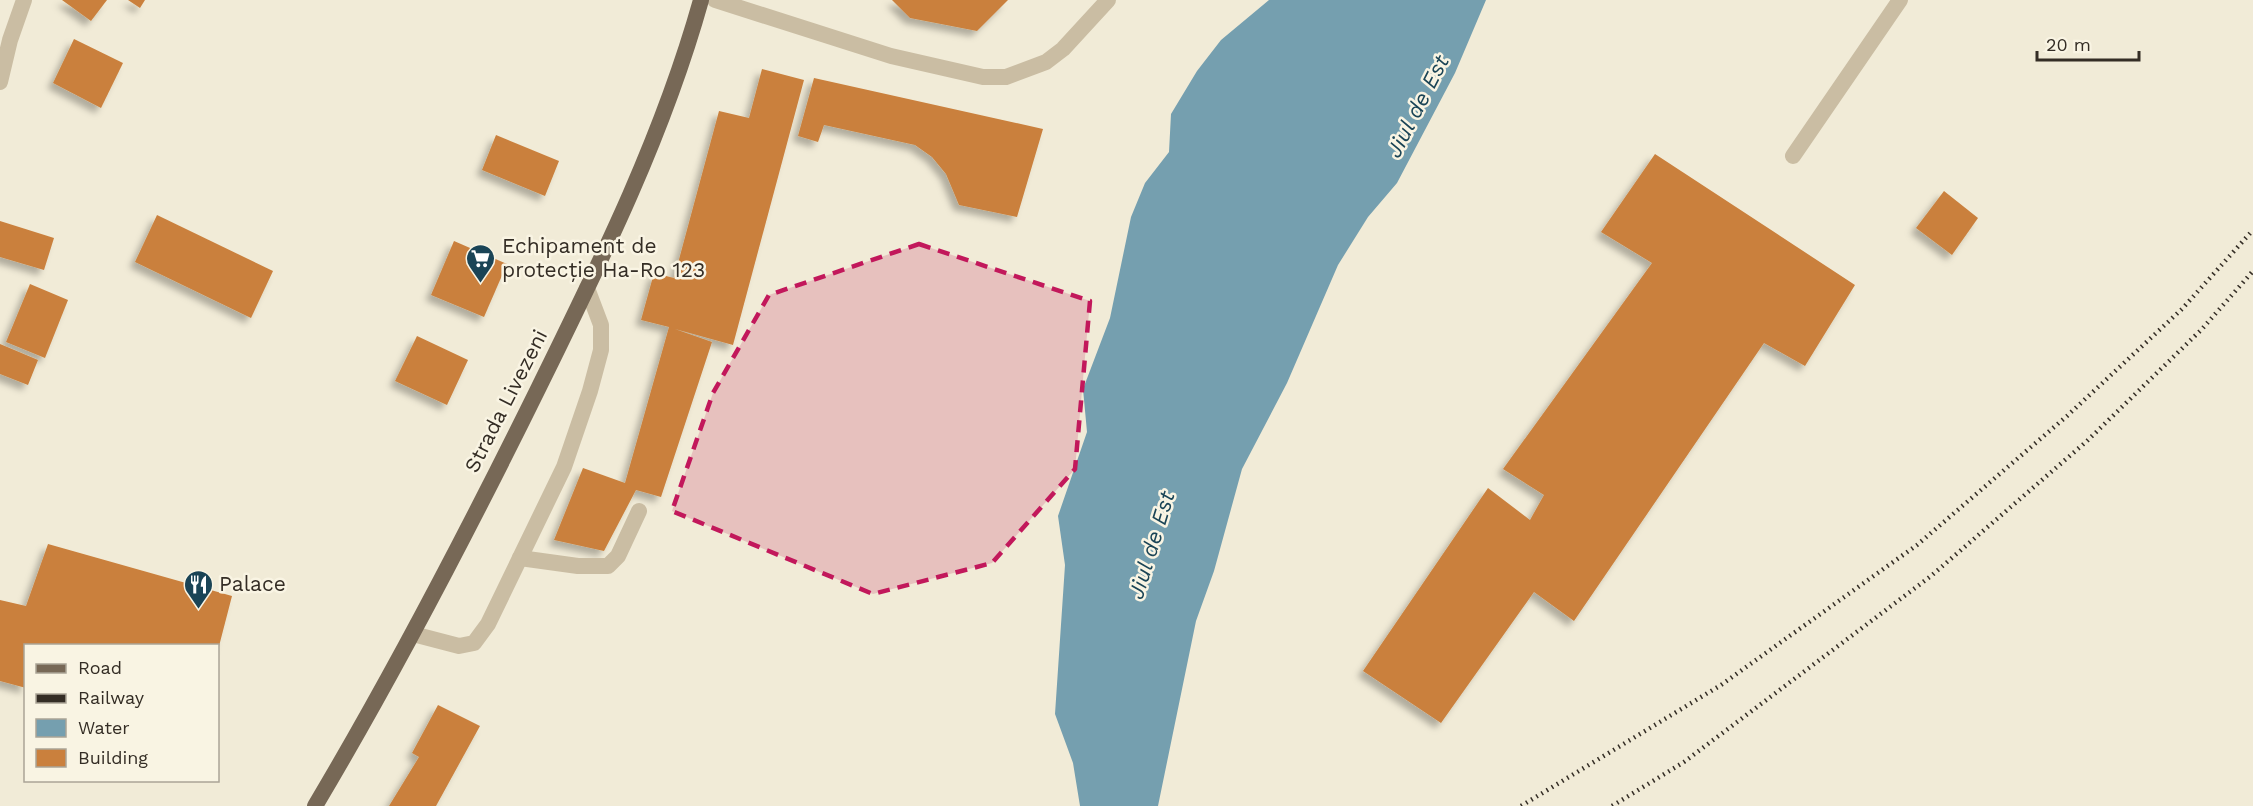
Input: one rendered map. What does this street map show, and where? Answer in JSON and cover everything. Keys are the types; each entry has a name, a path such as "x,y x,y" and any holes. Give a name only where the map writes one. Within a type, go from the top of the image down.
{"main road":[{"name":"Strada Livezeni","path":"315,806 376,704 413,634 587,288 669,104 701,0"}],"street":[{"path":"0,82 10,40 24,0"},
{"path":"715,0 891,56 983,77 1006,77 1046,62 1069,42 1108,0"},
{"path":"1794,156 1900,0"},
{"path":"413,634 459,646 474,643 488,624 564,467 601,350 602,325 587,288"},
{"path":"520,558 578,566 608,566 618,556 639,511"}],"highlighted area":[{"path":"919,244 1090,301 1075,469 992,563 873,594 672,511 713,393 769,295"}],"water":[{"name":"Jiul de Est","path":"1269,0 1486,0 1455,73 1397,183 1368,217 1338,265 1287,383 1242,469 1214,571 1196,621 1158,806 1080,806 1073,763 1055,714 1065,565 1058,516 1087,432 1083,389 1110,318 1131,217 1145,183 1169,152 1171,114 1197,71 1221,40"}],"building":[{"path":"62,0 107,0 91,21"},
{"path":"128,0 145,0 140,8"},
{"path":"892,0 1008,0 977,31 910,18"},
{"path":"74,39 123,63 101,108 53,83"},
{"path":"762,69 804,80 733,345 675,329 712,342 661,497 636,490 604,551 554,540 583,468 625,483 669,327 641,320 654,273 674,278 719,111 749,118"},
{"path":"814,78 1043,129 1017,217 959,205 946,174 932,157 915,145 824,125 818,142 798,136"},
{"path":"496,135 559,161 545,196 482,170"},
{"path":"1655,154 1855,285 1805,366 1764,343 1574,621 1534,592 1441,723 1363,671 1488,488 1530,520 1544,495 1503,469 1652,263 1601,232"},
{"path":"1944,191 1978,218 1952,255 1916,228"},
{"path":"157,215 273,271 251,318 135,262"},
{"path":"0,221 54,238 44,270 0,257"},
{"path":"454,241 507,264 484,317 431,295"},
{"path":"30,284 68,300 45,358 6,342"},
{"path":"417,336 468,360 447,405 395,381"},
{"path":"0,344 38,360 28,385 0,374"},
{"path":"48,544 232,596 219,646 219,644 24,644 24,687 0,681 0,600 26,606"},
{"path":"438,705 480,726 436,806 389,806 419,757 412,753"}],"railway":[{"path":"1521,806 1721,685 1917,545 2067,416 2182,309 2253,230"},
{"path":"1612,806 1684,762 1931,576 2087,441 2202,329 2253,271"}],"place":[{"name":"Echipament de protecție Ha-Ro 123","path":"481,284"},
{"name":"Palace","path":"198,610"}]}
